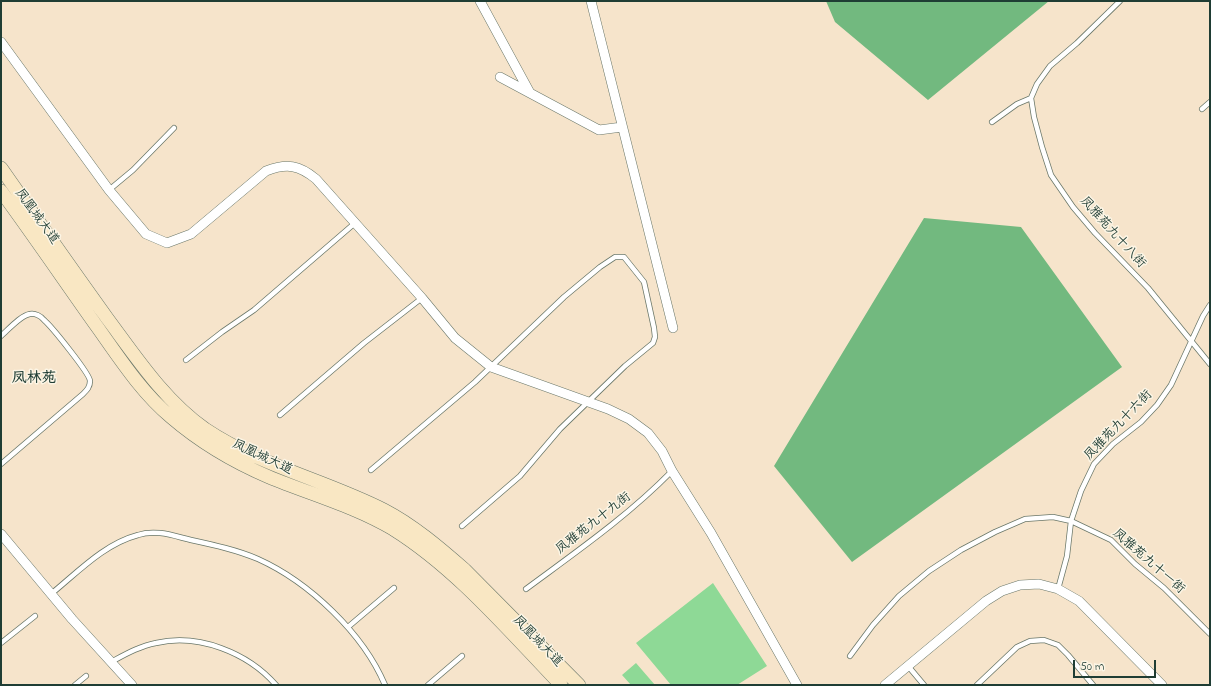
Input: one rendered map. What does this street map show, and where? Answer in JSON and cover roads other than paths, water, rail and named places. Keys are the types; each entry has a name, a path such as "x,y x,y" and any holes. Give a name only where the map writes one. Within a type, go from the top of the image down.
{"main road":[{"name":"凤凰城大道","path":"1,168 140,362 173,402 210,432 246,451 276,466 384,510 404,523 447,554 465,570 579,685"},
{"name":"凤凰城大道","path":"1,190 124,364 149,396 170,417 194,435 236,461 268,476 364,514 393,529 422,550 473,594 561,685"}],"street":[{"path":"480,1 530,93"},
{"path":"591,1 673,328"},
{"path":"1,42 110,190 146,234 167,243 191,234 266,171 279,166 293,166 306,170 316,179 422,298 455,338 491,367 608,409 629,419 648,433 662,451 672,471 711,533 797,685"},
{"path":"500,77 599,130 622,127"},
{"path":"1,534 72,619 132,685"},
{"path":"885,685 986,602 1002,591 1020,585 1039,584 1058,589 1079,601 1162,685"}],"lane":[{"path":"992,122 1017,104 1031,98 1037,84 1050,66 1077,43 1120,1"},
{"name":"凤雅苑九十八街","path":"1031,98 1034,117 1051,175 1073,206 1095,233 1148,288 1210,364"},
{"path":"1202,109 1210,102"},
{"path":"110,190 174,128"},
{"path":"186,360 222,332 254,310 355,223"},
{"path":"371,470 422,428 491,367 564,297 600,267 615,257 624,257 644,282 654,328 655,337 653,343 625,366 560,429 520,476 462,526"},
{"path":"280,415 352,352 422,298"},
{"name":"凤雅苑九十六街","path":"1058,589 1067,556 1071,521 1081,490 1094,464 1113,444 1141,422 1157,405 1171,385 1203,316 1210,305"},
{"path":"1,336 23,316 30,314 38,315 44,319 66,346 87,373 90,380 89,388 83,394 1,464"},
{"name":"凤雅苑九十九街","path":"526,589 623,516 651,492 672,471"},
{"name":"凤雅苑九十一街","path":"850,656 873,624 900,596 929,571 961,550 995,532 1025,519 1053,517 1071,521 1111,540 1135,564 1164,588 1210,634"},
{"path":"51,594 117,542 139,534 163,533 223,546 258,560 291,578 321,600 348,627 367,654 384,685"},
{"path":"348,627 394,588"},
{"path":"1,643 35,616"},
{"path":"111,662 133,650 158,642 183,640 208,644 233,652 255,666 276,685"},
{"path":"977,685 1017,647 1030,641 1044,640 1058,646 1063,650 1093,685"},
{"path":"428,685 462,656"},
{"path":"908,666 924,685"},
{"path":"75,685 86,676"}],"district":[{"name":"凤林苑","path":"34,380"}]}
